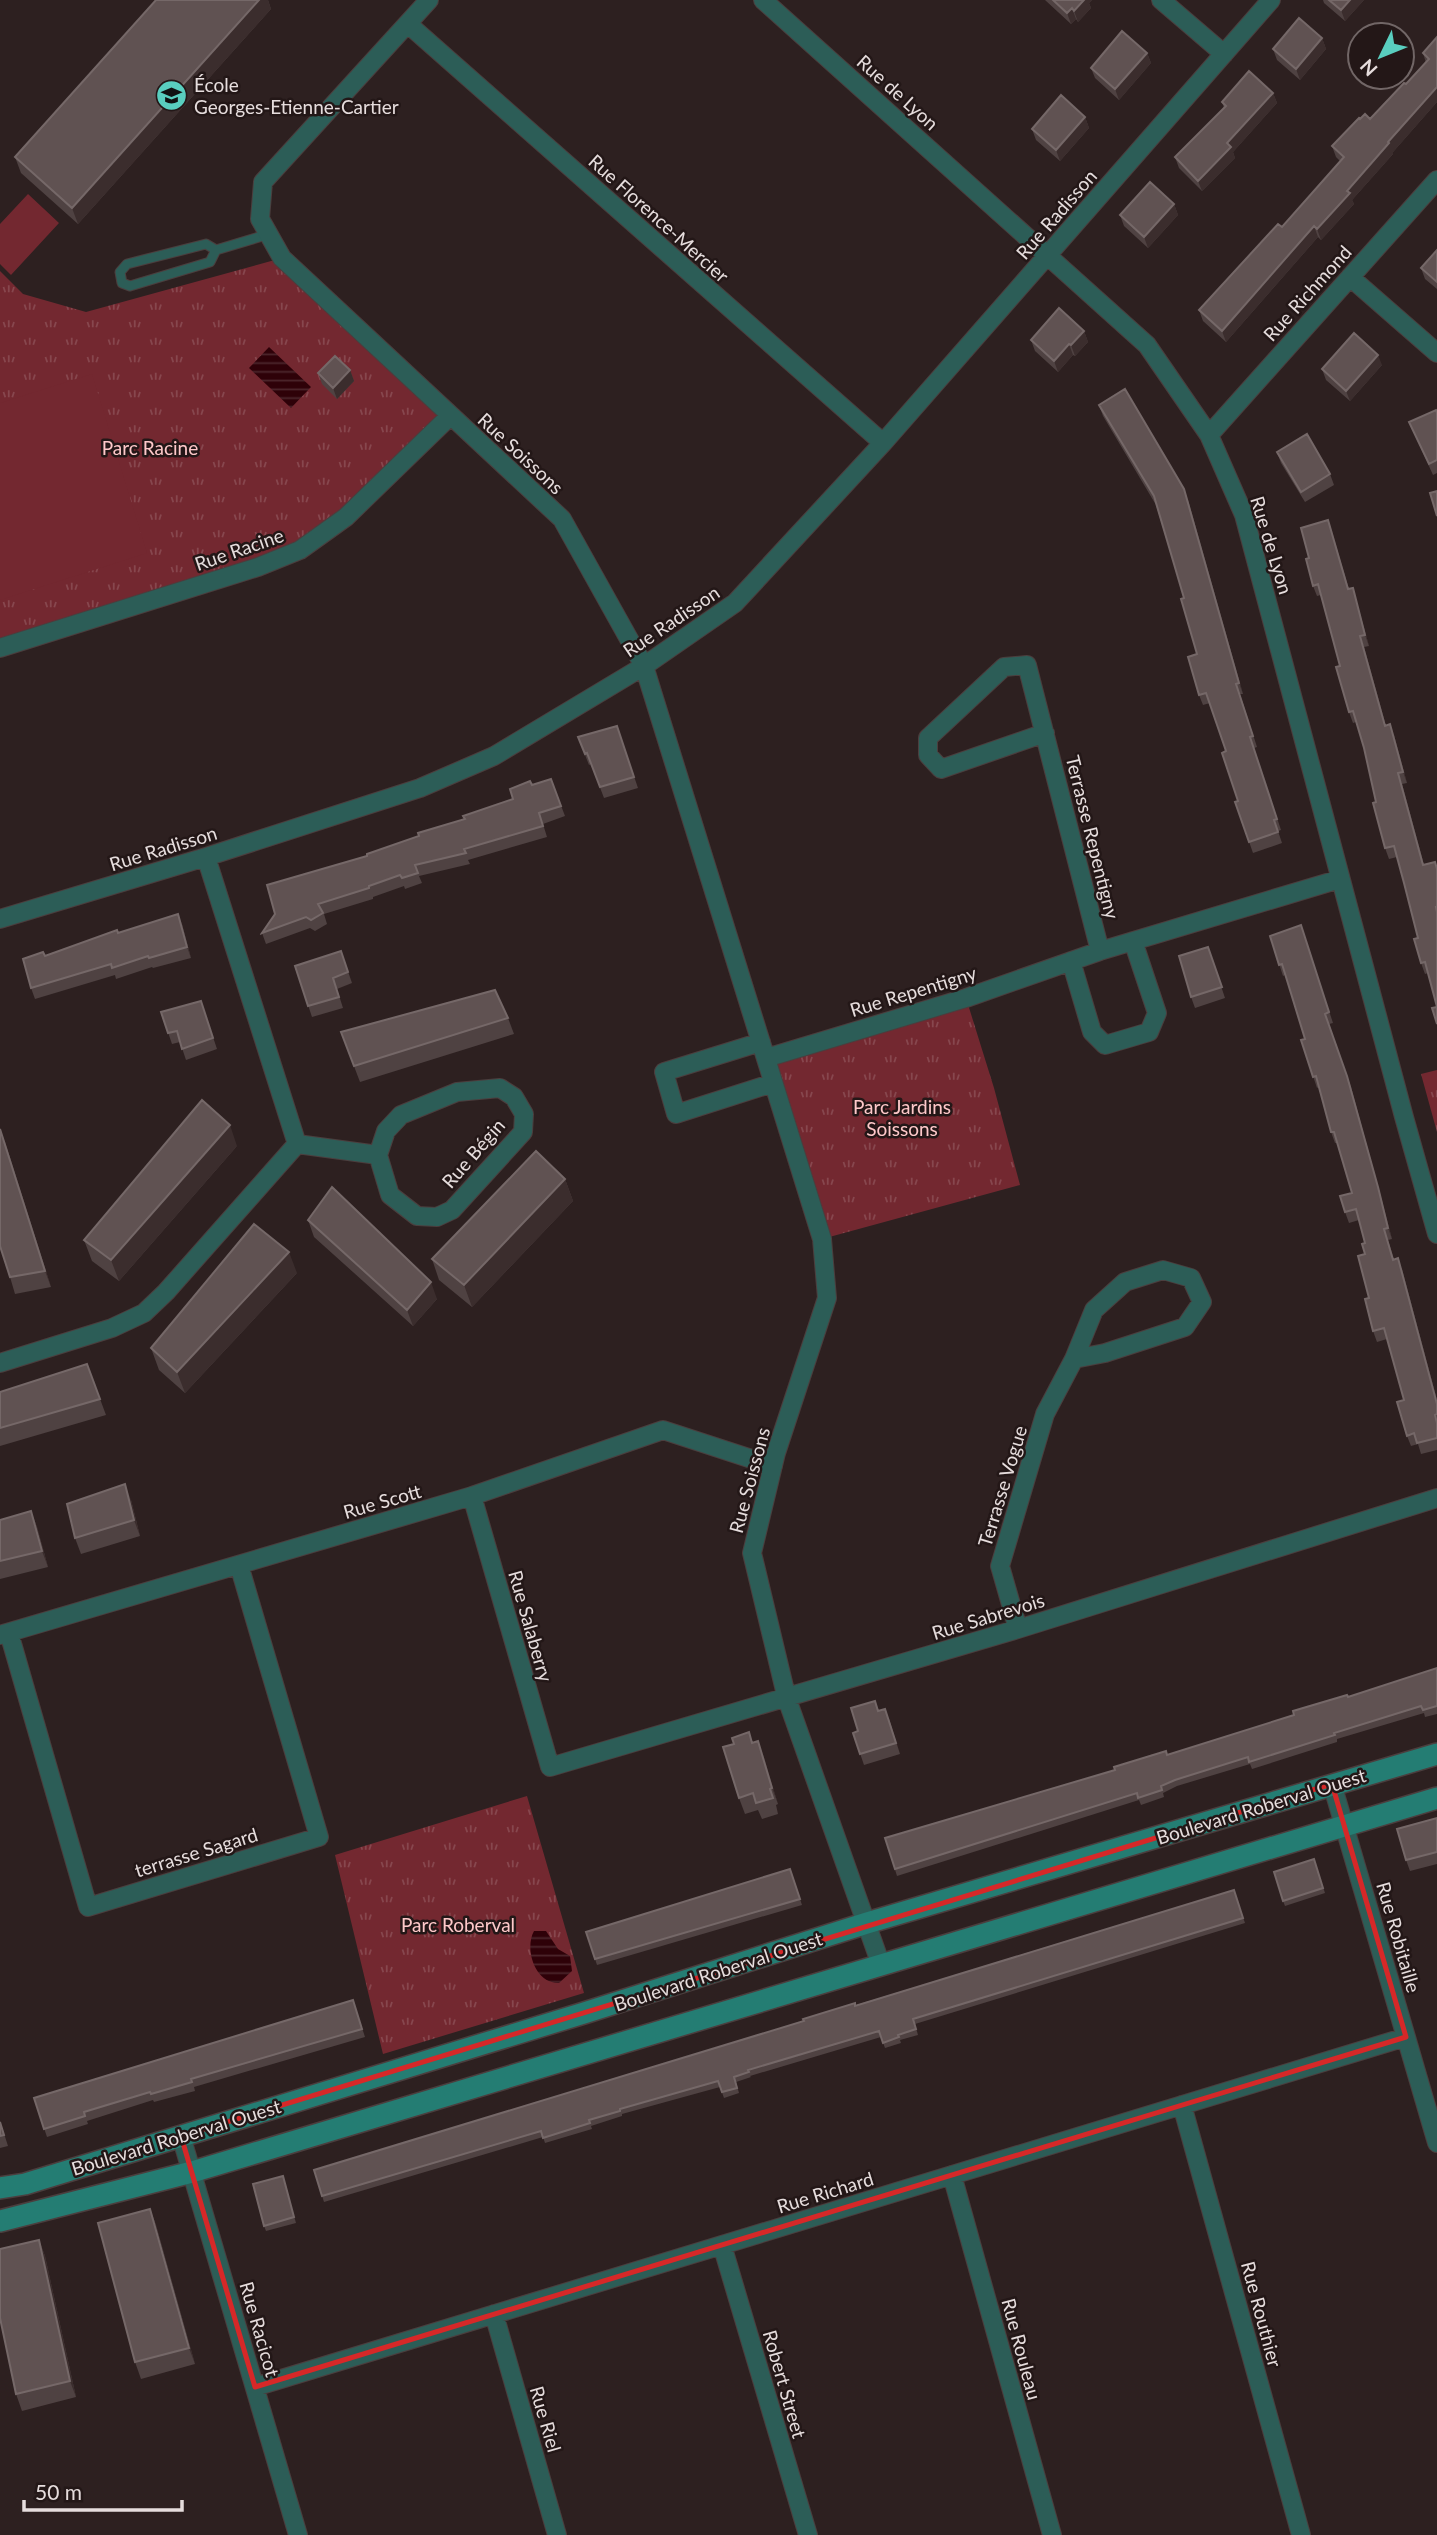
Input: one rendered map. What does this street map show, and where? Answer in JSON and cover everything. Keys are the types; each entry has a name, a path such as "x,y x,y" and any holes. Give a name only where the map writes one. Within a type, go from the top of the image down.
{"street":[{"name":"Rue Soissons","path":"429,0 263,182 260,219 282,258 449,417 562,519 644,666 822,1238 827,1298 772,1466 752,1553 788,1699 881,1965"},
{"name":"Rue de Lyon","path":"763,0 1147,345 1209,435 1244,515 1437,1234"},
{"path":"1161,0 1224,54"},
{"name":"Rue Radisson","path":"0,919 206,857 420,788 482,761 644,666 735,603 883,443 1271,0"},
{"name":"Rue Florence-Mercier","path":"408,24 883,443"},
{"name":"Rue Richmond","path":"1209,435 1437,180"},
{"path":"1350,277 1437,353"},
{"name":"Rue Racine","path":"0,648 258,567 300,550 346,517 449,417"},
{"name":"Terrasse Repentigny","path":"1045,733 942,769 928,755 928,738 1004,667 1027,664 1045,733 1100,951"},
{"path":"206,857 297,1144"},
{"name":"Rue Repentigny","path":"763,1050 966,998 1100,951 1340,879"},
{"path":"1071,961 1092,1032 1105,1045 1149,1032 1157,1013 1133,941"},
{"path":"763,1050 664,1072 676,1114 773,1083"},
{"name":"Rue Bégin","path":"500,1088 514,1097 524,1114 523,1132 452,1210 437,1217 417,1216 390,1195 378,1155 386,1131 401,1115 457,1092 500,1088"},
{"path":"297,1144 378,1155"},
{"path":"0,1363 112,1328 144,1313 166,1292 297,1144"},
{"name":"Terrasse Vogue","path":"1018,1629 1000,1566 1045,1414 1074,1359 1094,1310 1125,1282 1163,1270 1191,1278 1202,1302 1185,1327 1105,1353 1074,1359"},
{"name":"Rue Scott","path":"4,1634 472,1496 663,1430 772,1466"},
{"name":"Rue Salaberry","path":"472,1496 550,1768"},
{"name":"Rue Sabrevois","path":"550,1768 1018,1629 1437,1498"},
{"name":"terrasse Sagard","path":"4,1634 88,1907 319,1837 239,1565"},
{"name":"Boulevard Roberval Ouest","path":"0,2188 25,2184 584,2013 867,1923 1437,1754"},
{"name":"Rue Robitaille","path":"1332,1784 1437,2143"},
{"name":"Boulevard Roberval Ouest","path":"0,2221 192,2172 1437,1798"},
{"name":"Rue Richard","path":"255,2387 1406,2037"},
{"name":"Rue Routhier","path":"1182,2105 1301,2535"},
{"name":"Rue Racicot","path":"181,2136 298,2535"},
{"name":"Rue Rouleau","path":"952,2175 1052,2535"},
{"name":"Robert Street","path":"722,2245 808,2535"},
{"name":"Rue Riel","path":"494,2314 557,2535"}],"lane":[{"path":"216,250 206,244 127,264 120,272 122,283 130,286 210,262 216,250 269,234"}],"highlighted area":[{"path":"1332,1784 1406,2037 255,2387 181,2136"}],"green space":[{"path":"28,194 59,223 11,275 0,264 0,224"},
{"name":"Parc Racine","path":"282,258 449,417 300,550 0,648 0,271 23,294 86,312"},
{"path":"92,374 147,553 0,600 0,403"},
{"name":"Parc Jardins Soissons","path":"966,998 1020,1185 822,1239 766,1058"},
{"path":"1437,1070 1437,1132 1421,1074"},
{"name":"Parc Roberval","path":"527,1796 584,1993 383,2054 335,1855"}],"shaded area":[{"path":"269,347 311,387 291,408 249,368"},
{"path":"534,1931 546,1931 558,1949 570,1956 572,1971 559,1983 544,1978 534,1964 530,1947"}],"building":[{"path":"156,0 259,0 72,208 15,157"},
{"path":"1053,0 1084,0 1074,11 1072,8 1067,13"},
{"path":"1329,0 1350,0 1341,10"},
{"path":"1299,18 1322,38 1296,69 1273,49"},
{"path":"1122,31 1147,53 1115,89 1091,68"},
{"path":"1437,37 1437,87 1347,191 1350,193 1317,229 1314,226 1222,331 1199,310 1278,224 1282,227 1344,157 1332,146 1359,118 1365,114 1370,119 1396,91 1416,91 1416,73 1429,59 1423,53"},
{"path":"1249,71 1273,93 1227,143 1231,147 1198,181 1175,157 1226,106 1222,102"},
{"path":"1061,95 1085,117 1056,150 1032,129"},
{"path":"1150,182 1174,204 1144,237 1120,215"},
{"path":"1437,250 1437,282 1421,268"},
{"path":"1059,308 1084,331 1054,361 1031,340"},
{"path":"1354,333 1378,355 1346,391 1322,369"},
{"path":"335,356 350,370 333,388 318,373"},
{"path":"1125,389 1184,489 1239,683 1236,684 1253,736 1250,737 1277,819 1274,820 1278,832 1249,842 1222,753 1226,751 1206,693 1199,695 1188,657 1197,654 1181,599 1184,598 1154,496 1099,405"},
{"path":"1436,410 1437,460 1429,464 1409,422"},
{"path":"1307,434 1330,474 1301,492 1277,452"},
{"path":"1437,491 1437,516 1430,493"},
{"path":"1328,520 1348,589 1353,588 1365,635 1360,636 1385,726 1390,724 1403,772 1398,773 1423,865 1435,862 1437,869 1437,1007 1425,962 1421,963 1414,939 1418,938 1394,846 1385,848 1373,803 1376,802 1364,748 1353,711 1349,712 1336,667 1340,666 1318,584 1313,586 1306,559 1309,558 1301,528"},
{"path":"617,726 634,777 600,787 578,737"},
{"path":"551,779 561,806 539,813 543,826 464,849 466,853 415,865 418,873 402,878 400,875 318,904 323,913 311,920 306,917 262,933 275,914 267,885 367,856 419,836 418,833 465,819 463,816 513,799 510,789 530,781 532,785"},
{"path":"178,914 187,947 112,968 111,964 31,988 23,959 43,952 45,956 117,930 118,933"},
{"path":"1301,925 1329,1012 1325,1014 1347,1076 1378,1187 1388,1228 1384,1229 1393,1260 1398,1258 1437,1404 1437,1438 1417,1443 1414,1433 1407,1436 1397,1402 1404,1400 1384,1328 1373,1331 1365,1299 1369,1298 1358,1256 1365,1254 1362,1244 1365,1243 1356,1209 1345,1212 1340,1196 1352,1193 1334,1132 1331,1132 1316,1076 1313,1077 1301,1040 1305,1039 1282,964 1279,965 1270,936"},
{"path":"1208,947 1222,987 1191,997 1179,956"},
{"path":"341,951 348,972 333,978 339,997 308,1006 295,966"},
{"path":"495,990 508,1018 354,1066 341,1032"},
{"path":"201,1001 213,1038 182,1049 177,1031 168,1033 161,1012"},
{"path":"1437,1007 1437,1024 1432,1008"},
{"path":"202,1100 230,1125 111,1260 84,1240"},
{"path":"0,1129 45,1271 10,1277 0,1246"},
{"path":"536,1151 565,1179 464,1285 432,1259"},
{"path":"332,1187 431,1282 407,1310 308,1220"},
{"path":"254,1224 289,1252 177,1372 151,1348"},
{"path":"87,1364 100,1399 0,1428 0,1392"},
{"path":"125,1484 134,1520 75,1538 67,1504"},
{"path":"31,1511 42,1551 0,1561 0,1520"},
{"path":"1437,1668 1437,1706 1423,1710 1421,1706 1249,1762 1248,1757 1175,1780 1161,1786 1162,1790 1138,1798 1137,1793 895,1869 885,1838 1115,1770 1114,1767 1166,1751 1167,1755 1294,1715 1293,1711 1347,1695 1348,1697"},
{"path":"875,1701 878,1711 885,1709 896,1743 860,1754 853,1733 858,1731 851,1708"},
{"path":"749,1732 752,1743 758,1741 773,1798 756,1803 753,1793 739,1798 723,1747 734,1744 732,1738"},
{"path":"1437,1818 1437,1852 1406,1860 1397,1829"},
{"path":"1314,1859 1323,1888 1283,1901 1274,1872"},
{"path":"790,1869 800,1899 595,1959 586,1932"},
{"path":"1234,1890 1243,1918 913,2019 916,2029 883,2043 879,2031 748,2070 749,2072 734,2077 737,2088 722,2092 718,2081 620,2109 589,2120 590,2123 543,2138 541,2131 322,2196 314,2170 804,2021 803,2019 855,2003 855,2006"},
{"path":"353,2000 362,2029 191,2079 192,2082 84,2112 85,2116 44,2129 34,2098"},
{"path":"283,2176 294,2217 264,2226 253,2184"},
{"path":"150,2209 189,2348 135,2362 98,2223"},
{"path":"39,2240 70,2381 16,2394 0,2318 0,2249"}],"place":[{"name":"École Georges-Etienne-Cartier","path":"171,95"}]}
